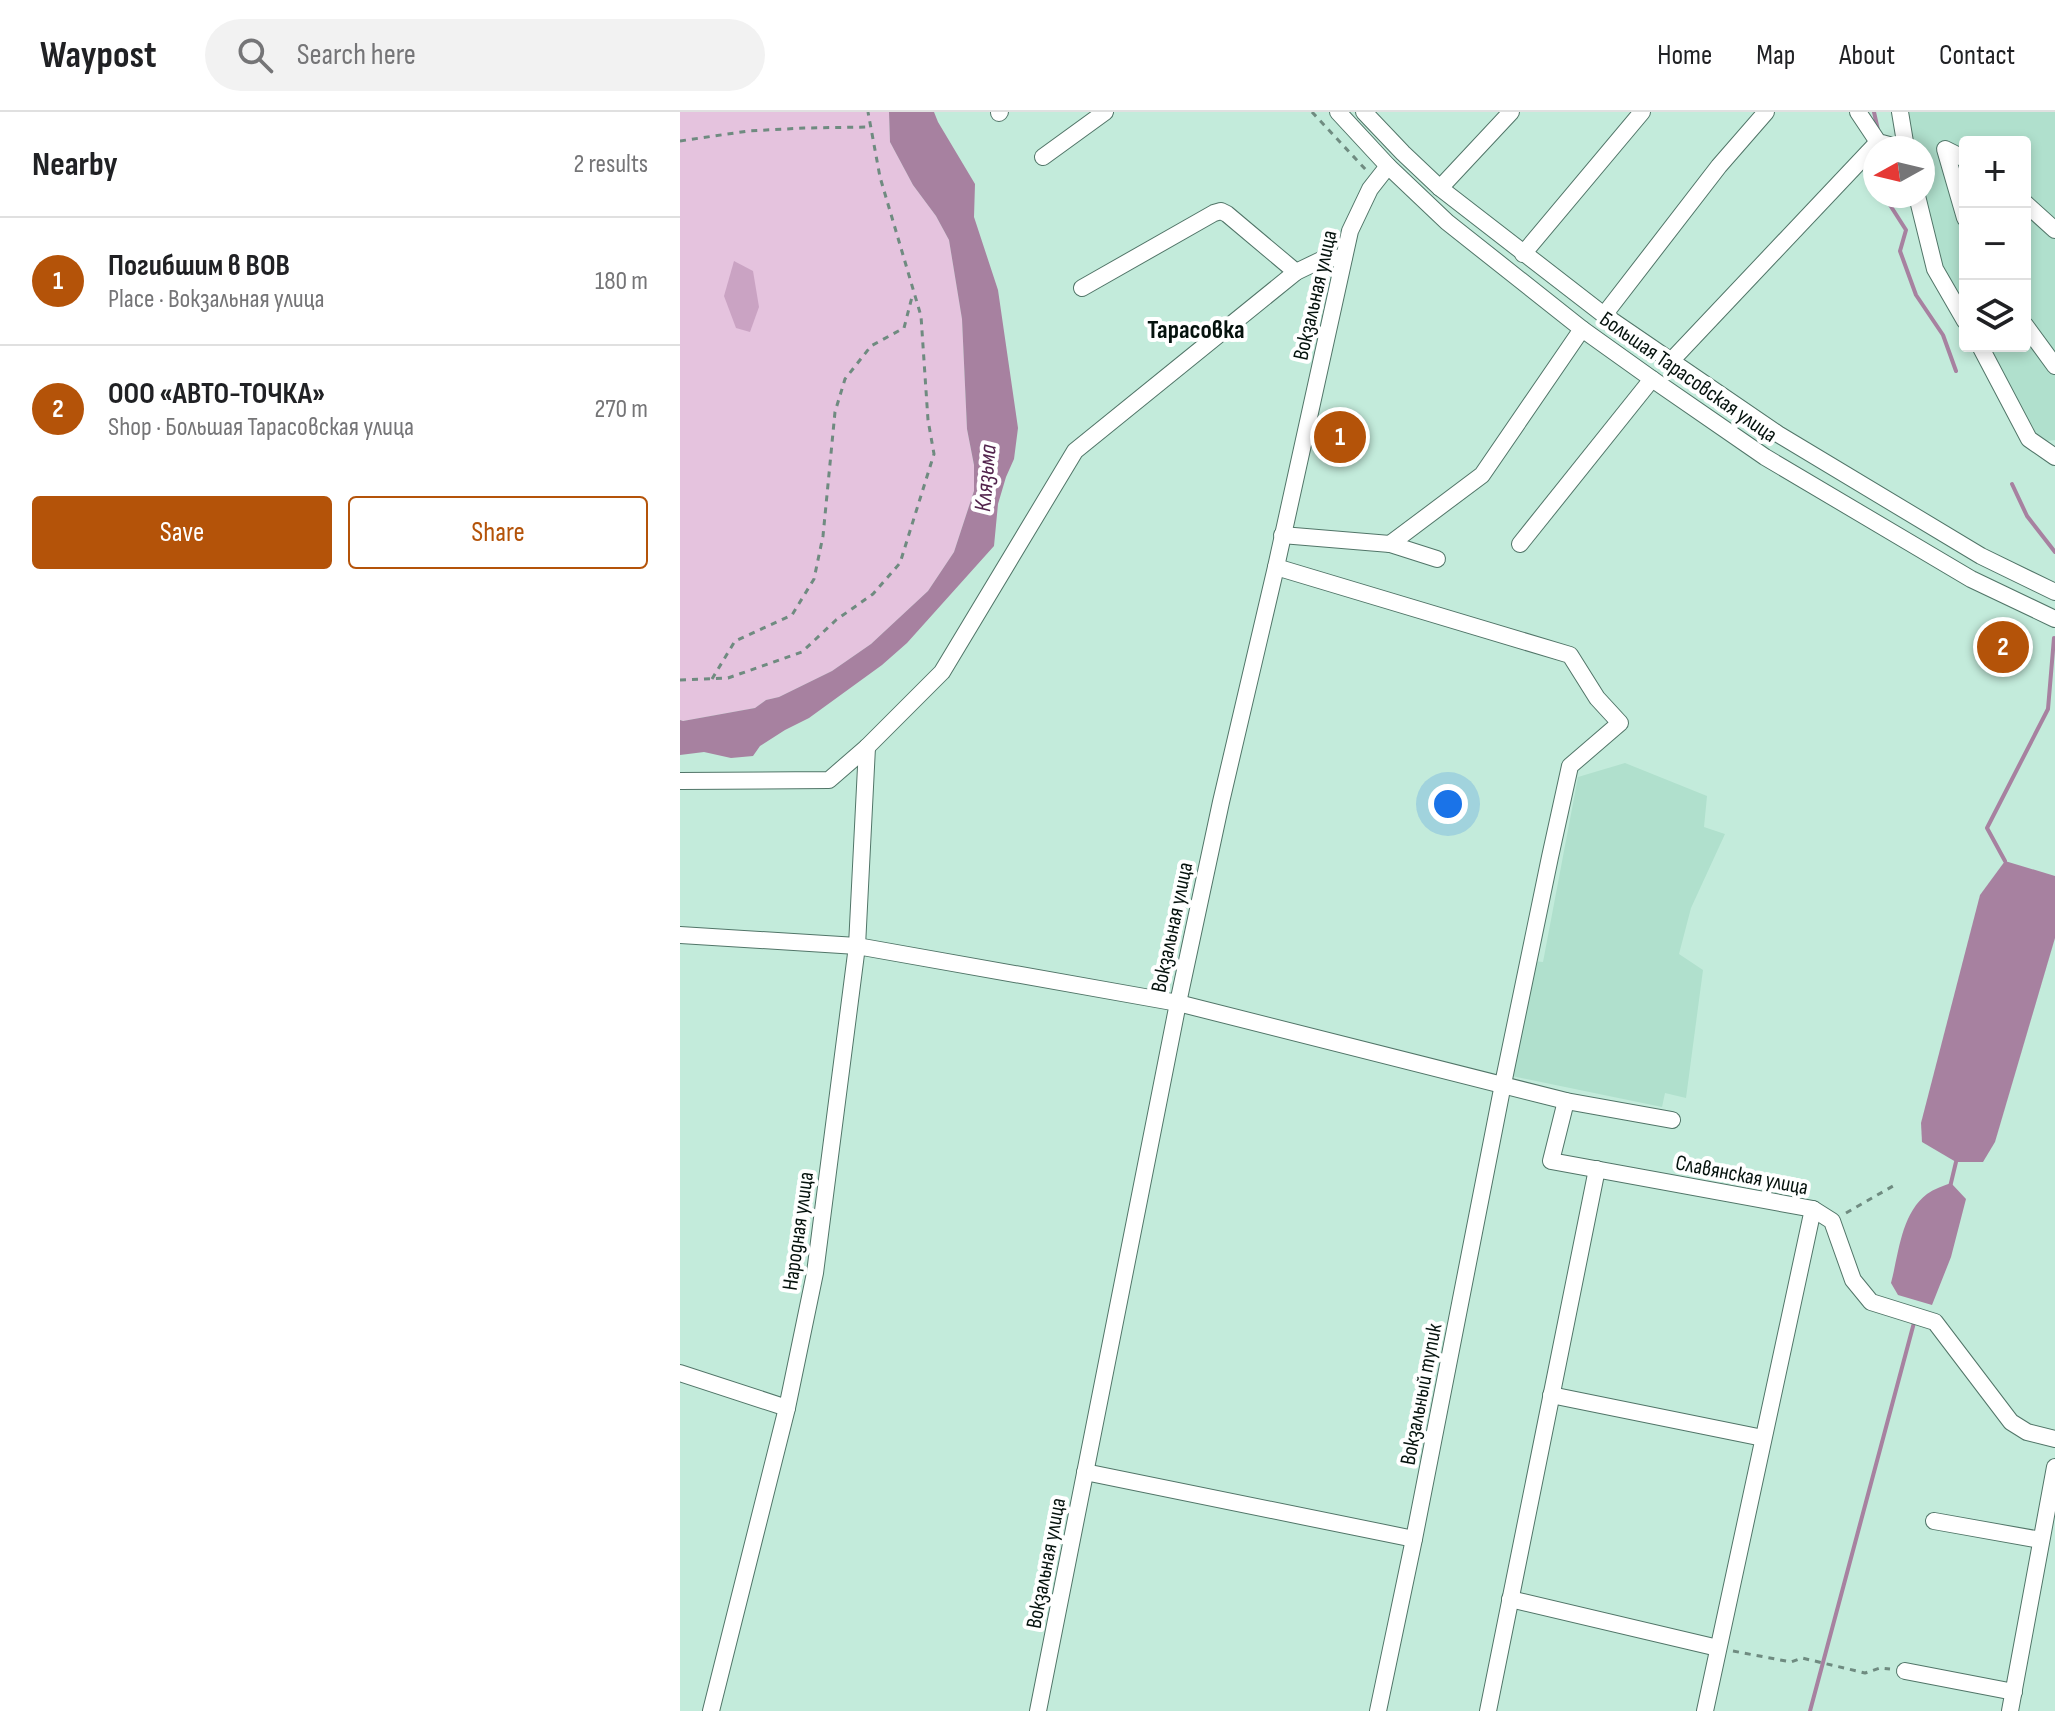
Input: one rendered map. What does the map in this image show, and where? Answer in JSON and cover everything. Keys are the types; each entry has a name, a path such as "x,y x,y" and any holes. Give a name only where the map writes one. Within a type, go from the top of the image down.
{"street":[{"path":"1043,157 1105,112"},
{"name":"Большая Тарасовская улица","path":"1338,112 1388,166 1459,232 1582,329 1652,379 1765,457 1971,579 2055,619"},
{"path":"1440,188 1511,112"},
{"path":"1523,254 1642,112"},
{"path":"1604,315 1719,166 1766,112"},
{"path":"1858,112 1874,136"},
{"path":"1900,112 1904,136"},
{"name":"Большая Тарасовская улица","path":"1369,114 1403,153 1440,188 1604,315 1778,434 1967,548 2055,592"},
{"path":"1959,156 1945,149 1959,197"},
{"path":"1671,361 1863,158"},
{"name":"Вокзальная улица","path":"1038,1711 1178,1003 1344,257 1355,220 1376,179 1388,166"},
{"path":"1920,208 1935,269 1959,311"},
{"path":"2031,208 2055,230"},
{"path":"1082,288 1218,211 1227,214 1296,272"},
{"path":"680,781 829,780 942,672 1075,451 1296,272 1321,260 1344,257"},
{"path":"1390,544 1482,475 1582,329"},
{"path":"2031,332 2052,356"},
{"path":"1983,352 2029,439 2055,457"},
{"path":"1520,544 1652,379"},
{"path":"1282,535 1390,544 1437,559"},
{"name":"Вокзальный тупик","path":"1276,567 1570,655 1597,698 1620,723 1570,766 1378,1711"},
{"name":"Народная улица","path":"711,1711 787,1408 815,1273 857,946 867,747"},
{"path":"680,935 857,946 1178,1003 1566,1101 1672,1120"},
{"name":"Славянская улица","path":"1566,1101 1551,1161 1813,1209 1832,1221"},
{"path":"1488,1711 1597,1169"},
{"path":"1705,1711 1813,1209"},
{"path":"1832,1221 1853,1280 1871,1302 1935,1322 2011,1422 2027,1432 2055,1439"},
{"path":"680,1373 787,1408"},
{"path":"1551,1395 1763,1438"},
{"path":"2010,1711 2055,1467"},
{"path":"1085,1472 1414,1539"},
{"path":"1934,1521 2041,1540"},
{"path":"1510,1599 1718,1648"},
{"path":"1905,1671 2014,1692"}],"path":[{"path":"680,680 728,678 802,652 836,620 873,594 900,563 934,454 928,420 921,316 880,177 868,112"},
{"path":"1312,112 1376,179"},
{"path":"680,141 748,131 870,127"},
{"path":"712,679 735,641 792,615 814,579 823,536 835,412 845,379 871,346 904,328 914,292"},
{"path":"1832,1221 1893,1186"},
{"path":"1718,1648 1791,1662 1802,1658 1865,1673 1880,1668 1905,1671"}],"shaded area":[{"path":"680,112 889,112 890,142 913,185 949,240 962,319 967,429 974,465 974,491 954,552 928,591 871,644 832,671 779,697 766,700 755,708 683,721 680,720"},
{"path":"1901,112 2055,112 2055,440 2039,442 1987,352 2031,352 2031,136 1959,136 1959,304 1937,269 1925,208 1935,208 1935,136 1904,136"},
{"path":"734,261 753,271 759,307 750,332 736,328 724,296"},
{"path":"1625,763 1707,796 1704,827 1725,834 1691,908 1679,954 1703,970 1686,1098 1665,1093 1662,1107 1512,1076 1532,961 1543,962 1578,777"}],"water":[{"name":"Клязьма","path":"889,112 934,112 975,184 974,217 998,290 1018,428 1014,459 998,504 994,546 907,643 882,665 809,718 760,746 753,756 731,758 704,752 680,755 680,720 755,708 766,700 779,697 832,671 871,644 928,591 954,552 974,491 974,465 967,429 962,319 949,240 913,185 890,142"},
{"path":"2005,861 2055,876 2055,938 1995,1142 1983,1162 1956,1162 1922,1142 1921,1123 1980,895"},
{"path":"1951,1183 1966,1199 1951,1257 1932,1305 1898,1295 1891,1283 1906,1223 1918,1202 1927,1194"}],"waterway":[{"path":"1874,112 1878,130"},
{"path":"1892,208 1906,230 1900,251 1916,295 1943,335 1956,371"},
{"path":"2012,484 2027,516 2055,552"},
{"path":"2005,861 1987,828 2048,709 2054,638"},
{"path":"1950,1187 1956,1162"},
{"path":"1810,1711 1915,1319"}],"place":[{"name":"Погибшим в ВОВ","path":"1340,437"},
{"name":"ООО «АВТО-ТОЧКА»","path":"2003,647"}],"district":[{"name":"Тарасовка","path":"1196,329"}]}
